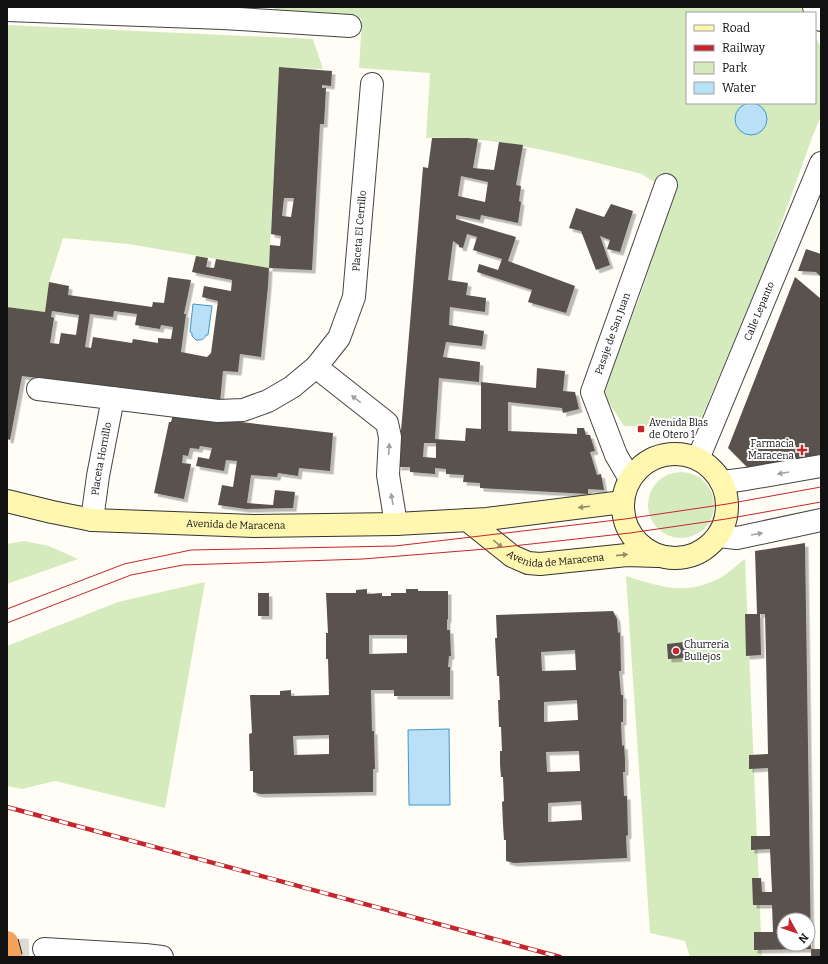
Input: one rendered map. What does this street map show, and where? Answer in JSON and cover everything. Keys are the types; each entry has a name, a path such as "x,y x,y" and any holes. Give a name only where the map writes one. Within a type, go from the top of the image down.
{"highway":[{"path":"7,942 11,957"}],"main road":[{"path":"667,454 681,454 698,459 710,466 723,482 727,499 726,519 718,536 706,548 688,557 673,559 657,556 640,545 630,533 623,514 625,491 630,479 646,462 667,454"},
{"name":"Avenida de Maracena","path":"7,502 92,520 254,526 396,524 467,520 495,518 623,502"},
{"name":"Avenida de Maracena","path":"467,520 512,556 528,563 540,564 627,555 657,556"}],"street":[{"path":"814,7 821,20"},
{"path":"7,10 223,13 350,26"},
{"name":"Placeta El Cerrillo","path":"113,398 218,411 243,410 268,401 292,387 316,367 339,338 354,297 372,84"},
{"name":"Calle Lepanto","path":"698,459 821,163"},
{"name":"Pasaje de San Juan","path":"630,479 616,455 592,392 666,185"},
{"path":"316,367 387,423 390,437 388,475 396,524"},
{"path":"38,389 113,398"},
{"name":"Placeta Hornillo","path":"92,520 98,476 113,398"},
{"path":"723,482 821,466"},
{"path":"718,536 737,538 821,520"},
{"path":"44,949 162,957"}],"green space":[{"path":"274,7 801,7 804,12 686,12 686,104 816,104 816,38 821,48 821,116 764,271 697,428 624,426 602,392 640,296 675,191 657,184 642,174 535,148 481,140 426,138 430,73 359,68 362,19 274,9"},
{"path":"7,25 313,39 323,69 279,67 269,268 129,244 63,238 49,282 45,312 7,307"},
{"path":"681,472 694,474 709,487 712,492 714,505 712,518 699,533 694,536 681,538 668,536 653,523 650,518 648,505 650,492 663,477 668,474"},
{"path":"24,541 49,546 78,559 7,584 7,544"},
{"path":"745,559 762,957 690,957 685,941 650,933 626,576 673,588 695,587 707,584 720,578"},
{"path":"205,582 165,808 55,781 22,789 7,786 7,646 118,602"}],"water":[{"path":"745,104 760,105 765,110 767,122 763,131 754,135 748,135 739,131 735,122 737,110"},
{"path":"193,304 212,306 208,335 201,340 196,340 190,332"},
{"path":"449,729 450,805 409,805 408,730"}],"building":[{"path":"279,67 332,71 331,86 322,85 322,88 326,88 324,124 320,124 312,270 269,268 270,245 280,246 281,236 271,234","holes":["284,198 294,198 291,217 282,216"]},
{"path":"432,138 478,139 473,168 494,170 499,142 523,145 516,185 521,186 519,201 521,202 518,223 481,215 480,220 456,215 456,219 516,237 508,261 575,286 566,313 528,302 532,290 477,272 479,264 498,270 502,259 473,250 477,237 467,234 463,248 459,247 459,245 453,241 448,280 468,283 466,295 486,298 485,312 450,307 449,325 484,331 482,346 446,342 443,357 480,362 479,382 439,378 435,439 465,441 466,428 481,429 481,382 536,388 537,368 565,371 563,391 575,392 579,409 563,413 562,408 508,402 508,431 577,434 577,428 584,428 586,435 590,435 595,451 590,452 597,475 601,474 604,490 588,489 588,494 480,488 480,483 463,482 464,475 446,474 446,469 435,468 435,474 410,472 410,467 398,467 423,167 428,168","holes":["461,176 488,182 485,202 458,196","424,443 436,443 436,458 423,457"]},
{"path":"611,204 633,211 620,252 607,249 610,240 600,236 610,265 596,270 581,231 569,228 576,208 604,217"},
{"path":"806,249 821,254 821,277 816,272 798,271"},
{"path":"196,256 208,258 206,267 214,268 216,259 269,268 261,357 240,354 238,372 223,371 220,402 22,376 10,440 7,439 7,307 45,312 49,282 69,286 68,295 152,307 153,302 164,303 168,277 191,280 184,314 186,314 181,352 207,357 211,353 218,301 202,297 204,286 231,291 232,280 192,272","holes":["52,311 79,315 76,335 61,333 59,344 50,343 54,318 51,317","114,311 137,314 135,325 160,329 161,325 173,327 171,339 158,338 158,343 133,339 132,343 93,337 91,348 85,347 90,314 113,317"]},
{"path":"795,277 821,299 821,454 749,469 728,448"},
{"path":"173,414 333,433 330,471 299,468 298,476 278,473 277,477 251,475 247,503 273,505 275,490 295,492 293,508 246,509 218,505 222,485 233,487 237,461 226,460 224,471 196,466 198,457 209,459 212,448 200,446 199,449 190,448 188,456 183,455 182,463 191,464 184,499 154,493 169,422 171,422"},
{"path":"805,543 810,912 776,912 776,950 754,950 754,932 773,932 772,905 753,905 752,878 761,878 762,892 772,892 770,849 751,850 751,836 770,836 768,768 749,769 749,755 768,754 765,614 760,614 761,655 746,656 745,614 757,614 755,551"},
{"path":"367,589 367,594 382,593 382,596 391,596 391,593 406,593 406,589 418,589 418,591 448,591 447,630 450,630 451,656 449,656 448,667 450,667 450,696 394,696 394,690 371,690 375,769 373,769 373,792 260,794 253,792 253,771 250,771 249,734 252,733 250,695 280,695 280,691 291,690 291,696 329,695 328,659 326,659 326,633 328,633 326,593 356,593 356,590","holes":["369,635 407,635 407,653 369,654","329,735 329,754 294,755 293,736"]},
{"path":"258,593 269,593 269,616 258,616"},
{"path":"613,611 617,619 618,633 620,632 621,671 619,671 621,695 623,695 623,722 621,722 622,746 624,745 625,759 625,772 623,772 624,796 627,796 627,858 514,863 506,861 506,840 504,840 502,802 504,801 503,777 501,777 500,764 500,751 502,751 501,727 499,727 499,676 497,676 495,638 497,638 496,615","holes":["575,650 576,670 542,671 541,652","577,700 578,720 544,722 544,702","579,751 580,771 547,772 546,752","581,801 582,820 548,822 548,803"]},
{"name":"Churreria Bullejos","path":"684,642 685,658 668,659 667,644"},
{"path":"816,949 821,949 821,957 811,957 811,952 816,952"}],"tunnel":[{"path":"7,950 44,949"}],"tram line":[{"path":"7,609 124,564 191,550 395,546 625,519 727,504 821,487"},
{"path":"7,623 131,575 183,565 363,559 486,549 630,533 726,519 821,502"}],"railway":[{"path":"7,807 560,957"}],"place":[{"name":"Avenida Blas de Otero 1","path":"641,429"},
{"name":"Farmacia Maracena","path":"802,450"},
{"name":"Churreria Bullejos","path":"676,651"}]}
